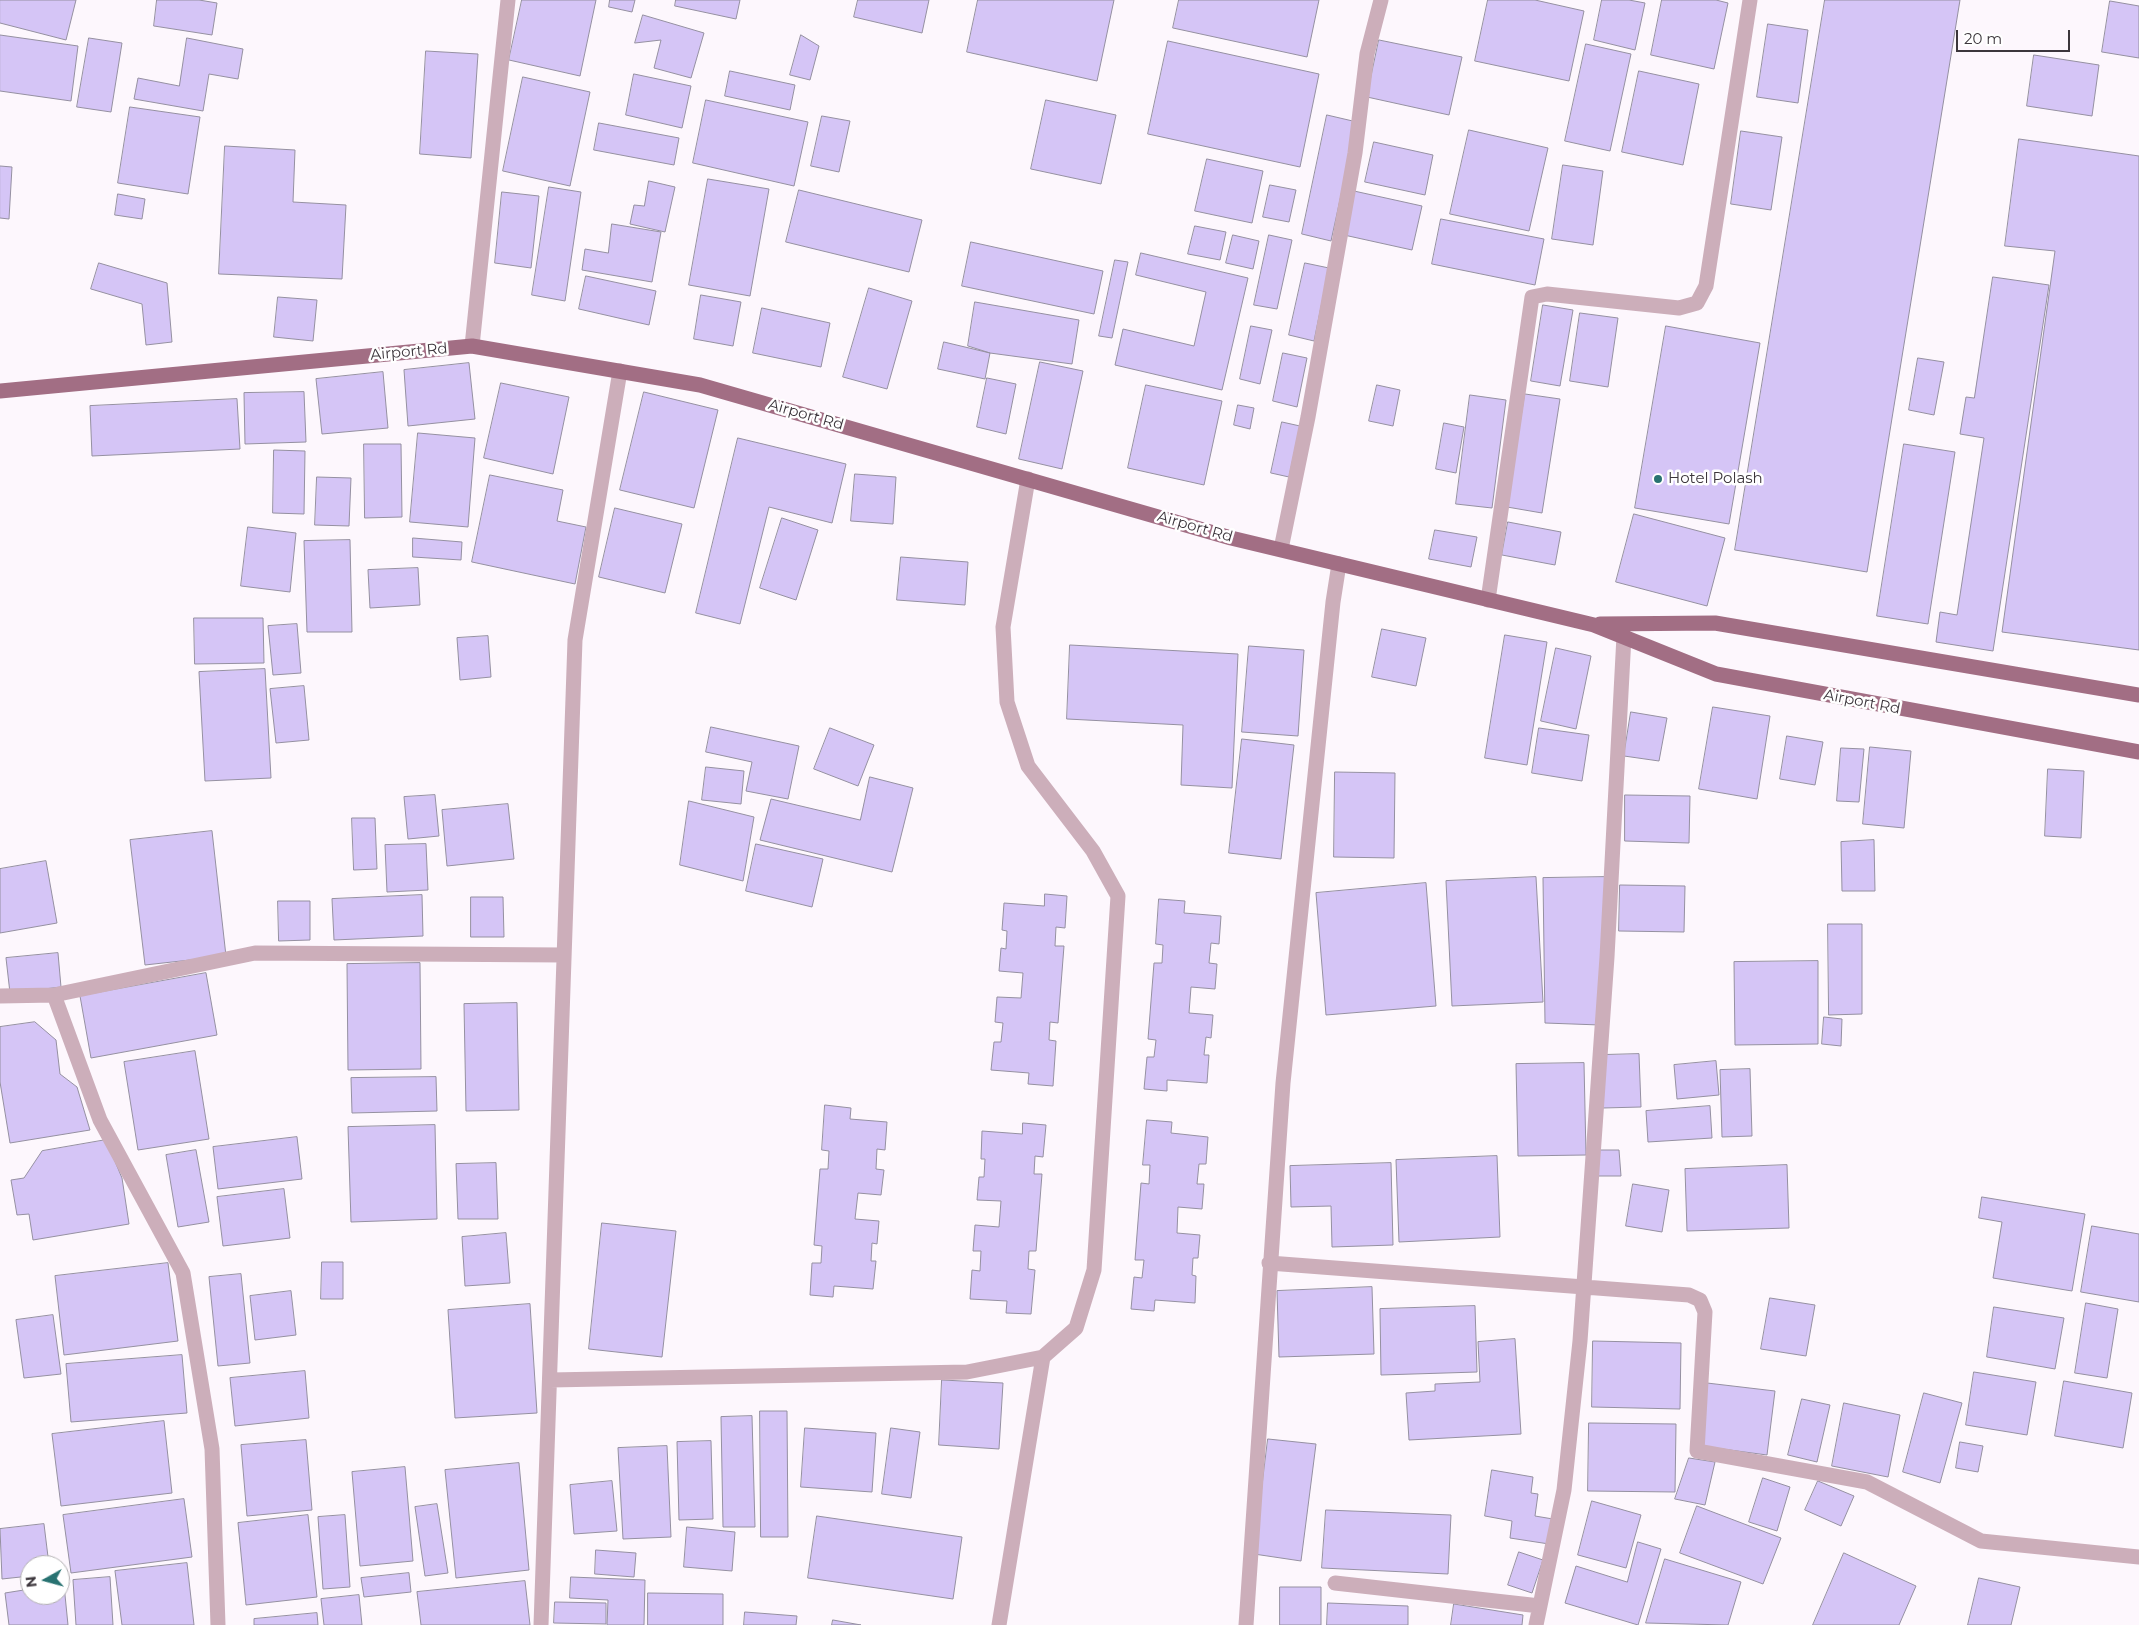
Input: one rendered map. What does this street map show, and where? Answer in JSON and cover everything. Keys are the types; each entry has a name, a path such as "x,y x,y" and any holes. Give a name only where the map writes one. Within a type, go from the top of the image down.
{"main road":[{"name":"Airport Rd","path":"0,391 472,346 700,385 1231,538 1594,624 1716,674 2139,752"},
{"name":"Airport Rd","path":"1594,624 1715,623 2139,695"}],"street":[{"path":"472,346 508,0"},
{"path":"1281,549 1308,417 1355,153 1367,54 1381,0"},
{"path":"1488,600 1532,297 1547,294 1679,308 1697,303 1706,286 1750,0"},
{"path":"541,1625 574,640 620,372"},
{"path":"550,1380 968,1372 1043,1357 1076,1328 1094,1270 1118,896 1093,850 1028,766 1007,702 1003,627 1028,479"},
{"path":"1246,1625 1269,1263 1283,1083 1333,602 1339,564"},
{"path":"1536,1625 1564,1490 1584,1288 1607,957 1624,636"},
{"path":"0,996 54,995 255,954 564,955"},
{"path":"54,995 100,1120 183,1273 212,1450 218,1625"},
{"path":"1269,1263 1689,1295 1700,1300 1705,1312 1697,1451 1867,1482 1981,1541 2139,1558"},
{"path":"999,1625 1043,1357"},
{"path":"1335,1583 1540,1606"}],"building":[{"path":"0,0 76,0 66,40 0,23"},
{"path":"157,0 199,0 217,3 212,35 154,26"},
{"path":"522,0 596,0 580,76 509,60"},
{"path":"610,0 635,0 632,12 609,7"},
{"path":"676,0 740,0 736,19 675,6"},
{"path":"858,0 929,0 922,33 854,17"},
{"path":"978,0 1114,0 1097,81 967,52"},
{"path":"1179,0 1319,0 1307,57 1173,28"},
{"path":"1488,0 1535,0 1584,11 1569,81 1475,61"},
{"path":"1602,0 1629,0 1645,3 1635,50 1594,40"},
{"path":"1662,0 1716,0 1728,3 1714,69 1651,55"},
{"path":"1825,0 1960,0 1867,572 1735,550"},
{"path":"2110,1 2139,6 2139,58 2102,52"},
{"path":"643,15 704,33 691,78 654,68 661,40 635,43"},
{"path":"1768,24 1808,30 1798,103 1757,97"},
{"path":"0,35 78,46 71,101 0,91"},
{"path":"801,35 819,46 810,80 790,75"},
{"path":"89,38 122,43 111,112 77,107"},
{"path":"187,38 243,49 238,79 209,74 203,111 134,99 138,78 179,86"},
{"path":"1379,40 1462,57 1449,115 1367,97"},
{"path":"1168,41 1319,74 1300,167 1148,134"},
{"path":"1586,44 1631,54 1610,151 1565,141"},
{"path":"426,51 478,54 471,158 420,154"},
{"path":"2034,55 2099,65 2092,116 2027,106"},
{"path":"730,71 795,85 790,110 725,96"},
{"path":"1639,71 1699,84 1683,165 1622,152"},
{"path":"634,74 691,86 682,128 626,115"},
{"path":"523,77 590,92 570,186 503,171"},
{"path":"706,100 808,122 794,186 693,163"},
{"path":"1046,100 1116,115 1101,184 1031,169"},
{"path":"130,107 200,117 188,194 118,183"},
{"path":"1327,115 1357,122 1331,241 1302,234"},
{"path":"822,116 850,121 839,172 811,166"},
{"path":"599,123 679,138 674,165 594,150"},
{"path":"1469,130 1548,148 1529,231 1450,214"},
{"path":"1741,131 1782,137 1771,210 1731,204"},
{"path":"2019,139 2139,156 2139,650 2002,632 2055,251 2005,246"},
{"path":"1374,142 1433,155 1425,195 1365,182"},
{"path":"225,146 295,150 293,202 346,205 342,279 219,274"},
{"path":"1207,159 1263,171 1252,223 1195,211"},
{"path":"1563,165 1603,171 1593,245 1552,239"},
{"path":"0,166 12,167 9,219 0,218"},
{"path":"708,179 769,189 750,296 689,285"},
{"path":"649,181 675,187 665,232 630,224 634,205 644,206"},
{"path":"1270,185 1296,190 1289,222 1263,217"},
{"path":"549,187 581,192 565,301 532,295"},
{"path":"799,190 922,220 909,272 786,242"},
{"path":"1354,191 1422,206 1412,250 1344,235"},
{"path":"502,192 539,196 531,268 495,263"},
{"path":"118,194 145,199 142,219 115,215"},
{"path":"1441,219 1544,239 1535,285 1432,264"},
{"path":"612,224 661,232 652,282 582,270 585,249 608,253"},
{"path":"1195,226 1226,232 1220,260 1188,254"},
{"path":"1233,235 1259,241 1253,269 1226,263"},
{"path":"1269,235 1292,240 1277,309 1254,305"},
{"path":"971,242 1103,271 1094,314 962,286"},
{"path":"1141,253 1248,278 1222,390 1115,365 1123,329 1194,346 1206,292 1136,275"},
{"path":"1115,260 1128,262 1112,338 1099,336"},
{"path":"99,263 167,283 172,342 146,345 142,304 91,289"},
{"path":"1305,263 1329,268 1314,341 1289,335"},
{"path":"586,276 656,291 649,325 579,309"},
{"path":"1993,277 2049,285 1993,651 1936,642 1940,612 1957,615 1984,438 1960,434 1966,397 1974,398"},
{"path":"869,288 912,301 887,389 843,377"},
{"path":"701,295 741,302 733,346 694,339"},
{"path":"278,297 317,300 313,341 274,337"},
{"path":"975,302 1079,320 1072,364 990,353 968,346"},
{"path":"1543,305 1573,310 1560,386 1531,381"},
{"path":"762,308 830,323 821,367 753,353"},
{"path":"1580,313 1618,318 1608,387 1570,381"},
{"path":"1251,326 1272,330 1260,384 1240,379"},
{"path":"1666,326 1760,343 1729,524 1635,508"},
{"path":"944,342 990,353 985,379 938,369"},
{"path":"1283,353 1307,358 1297,407 1273,401"},
{"path":"1918,358 1944,362 1934,415 1909,410"},
{"path":"1040,362 1083,371 1062,469 1019,459"},
{"path":"469,363 475,419 408,426 404,370"},
{"path":"383,372 388,428 322,434 316,379"},
{"path":"987,378 1016,384 1006,434 977,427"},
{"path":"501,383 569,397 553,474 484,458"},
{"path":"1146,385 1222,401 1204,485 1128,468"},
{"path":"1377,385 1400,390 1393,426 1369,421"},
{"path":"304,392 306,442 245,444 244,393"},
{"path":"644,392 718,410 694,508 620,490"},
{"path":"1525,394 1560,399 1542,513 1507,507"},
{"path":"1470,395 1506,400 1492,508 1456,504"},
{"path":"237,399 240,449 92,456 90,406"},
{"path":"1238,405 1254,408 1250,429 1234,425"},
{"path":"1282,422 1300,426 1289,477 1271,473"},
{"path":"1444,423 1464,427 1456,473 1436,469"},
{"path":"418,433 475,438 468,527 410,522"},
{"path":"738,438 846,464 832,523 769,507 740,624 696,613"},
{"path":"364,444 401,444 402,517 365,518"},
{"path":"1904,444 1955,452 1928,624 1877,616"},
{"path":"274,450 305,451 304,514 273,513"},
{"path":"855,474 896,477 893,524 851,521"},
{"path":"490,475 563,490 557,521 586,527 575,584 472,562"},
{"path":"317,477 351,478 349,526 315,525"},
{"path":"615,508 682,524 665,593 599,577"},
{"path":"1634,514 1725,538 1707,606 1616,582"},
{"path":"782,518 818,530 796,600 760,588"},
{"path":"1508,522 1561,532 1555,565 1502,555"},
{"path":"248,527 296,533 290,592 241,586"},
{"path":"1435,530 1477,537 1471,567 1429,559"},
{"path":"413,538 462,542 461,560 413,557"},
{"path":"350,540 352,632 307,632 304,541"},
{"path":"901,557 968,562 965,605 897,600"},
{"path":"418,568 420,605 370,608 368,570"},
{"path":"194,618 263,618 264,663 195,664"},
{"path":"297,624 301,673 273,675 268,626"},
{"path":"1382,629 1426,638 1416,686 1372,677"},
{"path":"1505,635 1547,642 1527,765 1485,758"},
{"path":"488,636 491,677 460,680 457,638"},
{"path":"1070,645 1238,654 1232,788 1181,785 1183,725 1067,719"},
{"path":"1249,646 1304,650 1298,736 1242,732"},
{"path":"1556,648 1591,656 1576,729 1541,721"},
{"path":"265,669 271,778 205,781 199,672"},
{"path":"304,686 309,740 276,743 270,689"},
{"path":"1713,707 1770,716 1757,799 1699,789"},
{"path":"1631,712 1667,718 1659,761 1624,756"},
{"path":"711,727 799,746 788,799 746,791 752,762 706,752"},
{"path":"830,728 874,745 858,786 814,769"},
{"path":"1539,728 1589,735 1582,781 1532,773"},
{"path":"1787,736 1823,742 1815,785 1780,779"},
{"path":"1242,739 1294,745 1281,859 1229,853"},
{"path":"1870,747 1911,751 1904,828 1863,824"},
{"path":"1841,748 1864,749 1859,802 1837,801"},
{"path":"706,767 744,771 741,804 702,800"},
{"path":"2048,769 2084,771 2081,838 2045,836"},
{"path":"1335,772 1395,773 1394,858 1334,857"},
{"path":"870,777 913,788 892,872 760,840 771,799 860,820"},
{"path":"435,795 439,836 408,839 404,797"},
{"path":"1625,795 1690,796 1689,843 1625,841"},
{"path":"689,801 754,817 743,881 680,865"},
{"path":"508,804 514,859 447,866 442,810"},
{"path":"352,818 375,818 377,869 354,870"},
{"path":"212,831 226,956 145,965 130,840"},
{"path":"1874,840 1875,891 1842,891 1841,842"},
{"path":"426,844 428,890 387,892 385,845"},
{"path":"756,844 823,859 812,907 746,891"},
{"path":"46,861 57,923 0,933 0,869"},
{"path":"1536,877 1543,1002 1452,1006 1446,881"},
{"path":"1606,877 1600,1025 1545,1023 1543,878"},
{"path":"1426,883 1436,1006 1326,1015 1316,893"},
{"path":"1620,885 1685,886 1684,932 1619,931"},
{"path":"1045,894 1067,896 1065,928 1056,927 1055,946 1064,946 1058,1023 1050,1022 1049,1040 1056,1041 1053,1086 1028,1084 1029,1073 991,1070 994,1042 1001,1042 1003,1023 995,1022 997,997 1021,998 1023,973 999,971 1001,948 1006,949 1007,931 1002,930 1004,903 1044,906"},
{"path":"422,895 423,936 334,940 332,899"},
{"path":"471,897 503,897 504,937 471,937"},
{"path":"1159,899 1185,901 1184,913 1221,916 1219,944 1211,943 1209,963 1217,964 1215,989 1191,987 1189,1013 1213,1015 1211,1038 1206,1037 1204,1055 1209,1055 1207,1083 1167,1080 1167,1091 1144,1089 1147,1057 1154,1057 1156,1040 1148,1039 1154,963 1162,963 1163,945 1156,944"},
{"path":"278,901 310,901 310,940 279,941"},
{"path":"1828,924 1862,924 1862,1014 1829,1015"},
{"path":"58,953 61,987 10,993 6,958"},
{"path":"1818,961 1818,1044 1735,1045 1734,962"},
{"path":"420,963 421,1069 348,1070 347,964"},
{"path":"206,973 217,1035 91,1058 80,996"},
{"path":"517,1003 519,1110 466,1111 464,1004"},
{"path":"1824,1017 1842,1019 1841,1046 1822,1044"},
{"path":"35,1022 56,1040 60,1074 77,1087 90,1130 10,1143 0,1082 0,1027"},
{"path":"195,1051 209,1139 138,1150 124,1062"},
{"path":"1639,1054 1641,1107 1603,1108 1602,1055"},
{"path":"1716,1061 1719,1095 1677,1099 1674,1065"},
{"path":"1584,1063 1586,1155 1518,1156 1516,1064"},
{"path":"1750,1069 1752,1136 1722,1137 1720,1070"},
{"path":"436,1077 437,1111 352,1113 351,1078"},
{"path":"825,1105 851,1108 850,1119 887,1122 885,1150 877,1149 876,1169 884,1170 881,1195 858,1193 855,1219 879,1221 877,1244 872,1243 871,1261 876,1261 873,1289 834,1286 833,1297 810,1295 812,1263 821,1263 822,1246 814,1245 820,1169 828,1169 829,1151 822,1150"},
{"path":"1710,1106 1712,1138 1648,1142 1646,1111"},
{"path":"1147,1120 1172,1122 1171,1133 1208,1137 1206,1164 1199,1164 1197,1184 1204,1184 1202,1209 1178,1207 1177,1233 1200,1235 1198,1258 1193,1258 1192,1275 1196,1276 1195,1303 1155,1300 1154,1311 1131,1309 1134,1277 1142,1278 1144,1260 1135,1260 1141,1183 1149,1184 1150,1165 1143,1165"},
{"path":"1023,1123 1046,1125 1043,1157 1035,1156 1034,1174 1042,1174 1036,1251 1029,1251 1028,1269 1035,1270 1031,1314 1006,1313 1007,1301 970,1299 972,1270 980,1271 981,1251 973,1251 975,1225 999,1227 1001,1201 977,1200 979,1177 984,1177 985,1159 981,1159 982,1131 1022,1134"},
{"path":"435,1125 437,1219 351,1222 348,1127"},
{"path":"297,1137 302,1179 218,1189 213,1147"},
{"path":"106,1140 122,1178 129,1224 33,1240 29,1214 17,1215 11,1180 24,1178 42,1151"},
{"path":"196,1150 209,1222 178,1227 166,1155"},
{"path":"1596,1150 1619,1150 1621,1176 1597,1176"},
{"path":"1497,1156 1500,1237 1399,1242 1396,1160"},
{"path":"496,1163 498,1219 458,1219 456,1164"},
{"path":"1391,1163 1393,1245 1332,1247 1331,1206 1291,1207 1290,1166"},
{"path":"1787,1165 1789,1228 1687,1231 1685,1169"},
{"path":"1633,1184 1669,1190 1662,1232 1626,1226"},
{"path":"284,1189 290,1238 223,1246 217,1197"},
{"path":"1982,1197 2085,1214 2072,1291 1993,1278 2002,1222 1979,1218"},
{"path":"602,1223 676,1231 662,1357 589,1349"},
{"path":"2092,1226 2139,1234 2139,1302 2081,1292"},
{"path":"506,1233 510,1283 465,1286 462,1237"},
{"path":"322,1262 343,1262 343,1299 321,1299"},
{"path":"168,1263 178,1341 64,1355 55,1276"},
{"path":"241,1274 250,1363 218,1366 209,1277"},
{"path":"1372,1287 1374,1354 1279,1357 1277,1291"},
{"path":"291,1291 296,1335 255,1340 250,1296"},
{"path":"1770,1298 1815,1305 1806,1356 1761,1349"},
{"path":"2086,1303 2118,1309 2107,1378 2075,1373"},
{"path":"530,1304 537,1413 455,1418 448,1310"},
{"path":"1475,1306 1477,1372 1381,1375 1380,1309"},
{"path":"1994,1307 2064,1318 2055,1369 1987,1357"},
{"path":"53,1315 61,1374 24,1378 16,1320"},
{"path":"1515,1339 1521,1434 1409,1440 1406,1393 1435,1391 1435,1384 1480,1382 1478,1342"},
{"path":"1593,1341 1681,1343 1680,1409 1592,1407"},
{"path":"182,1355 187,1413 71,1422 66,1364"},
{"path":"305,1371 309,1418 235,1426 230,1378"},
{"path":"1974,1372 2036,1382 2027,1435 1966,1425"},
{"path":"942,1380 1003,1383 999,1449 939,1445"},
{"path":"2064,1381 2132,1393 2123,1448 2055,1436"},
{"path":"1707,1383 1775,1391 1767,1455 1700,1446"},
{"path":"1924,1393 1962,1403 1940,1483 1903,1472"},
{"path":"1802,1399 1830,1405 1817,1462 1788,1455"},
{"path":"1844,1403 1900,1415 1888,1477 1832,1466"},
{"path":"760,1411 787,1411 788,1537 761,1537"},
{"path":"752,1416 755,1527 723,1527 721,1417"},
{"path":"164,1421 172,1493 61,1506 52,1434"},
{"path":"1589,1423 1676,1424 1675,1492 1588,1491"},
{"path":"805,1428 876,1433 872,1492 801,1487"},
{"path":"891,1428 920,1432 911,1498 882,1494"},
{"path":"1268,1439 1316,1444 1301,1561 1254,1554"},
{"path":"306,1440 312,1510 247,1516 241,1445"},
{"path":"711,1441 713,1519 679,1520 677,1442"},
{"path":"1960,1442 1983,1446 1978,1472 1956,1468"},
{"path":"667,1446 671,1537 623,1539 618,1448"},
{"path":"1689,1458 1715,1462 1705,1505 1675,1499"},
{"path":"519,1463 529,1570 456,1578 445,1470"},
{"path":"405,1467 413,1561 360,1566 352,1472"},
{"path":"1492,1470 1533,1477 1531,1493 1538,1494 1535,1516 1553,1519 1549,1544 1510,1538 1512,1521 1485,1516"},
{"path":"1763,1478 1790,1487 1777,1531 1749,1522"},
{"path":"612,1481 617,1531 574,1534 570,1485"},
{"path":"1818,1481 1854,1496 1841,1526 1805,1510"},
{"path":"184,1499 192,1557 71,1573 63,1515"},
{"path":"1592,1501 1641,1515 1626,1568 1578,1555"},
{"path":"437,1504 448,1573 425,1576 415,1507"},
{"path":"1697,1506 1781,1538 1763,1584 1680,1553"},
{"path":"1326,1510 1451,1515 1448,1574 1322,1568"},
{"path":"308,1515 317,1597 246,1605 238,1523"},
{"path":"345,1515 350,1587 323,1589 318,1517"},
{"path":"817,1516 962,1537 953,1599 808,1578"},
{"path":"44,1524 48,1555 20,1555 20,1577 2,1579 0,1529"},
{"path":"687,1527 735,1532 732,1571 684,1567"},
{"path":"1638,1542 1661,1549 1638,1625 1565,1603 1576,1566 1627,1582"},
{"path":"596,1550 636,1553 634,1577 595,1574"},
{"path":"1519,1552 1543,1560 1532,1593 1508,1585"},
{"path":"1844,1553 1916,1586 1899,1625 1813,1625"},
{"path":"1665,1559 1741,1582 1728,1625 1646,1623"},
{"path":"187,1563 194,1625 122,1625 115,1571"},
{"path":"409,1573 411,1592 364,1597 361,1578"},
{"path":"110,1577 113,1625 76,1625 73,1580"},
{"path":"571,1577 645,1580 644,1625 607,1625 608,1600 570,1598"},
{"path":"1979,1578 2020,1587 2011,1625 1968,1625"},
{"path":"525,1581 530,1625 421,1625 417,1592"},
{"path":"1280,1587 1321,1587 1321,1625 1280,1625"},
{"path":"20,1591 20,1605 66,1605 68,1625 9,1625 5,1593"},
{"path":"648,1593 723,1594 723,1625 648,1625"},
{"path":"359,1595 362,1625 324,1625 321,1599"},
{"path":"555,1602 606,1603 606,1624 554,1623"},
{"path":"1328,1603 1408,1606 1408,1625 1327,1625"},
{"path":"1454,1604 1523,1615 1522,1625 1451,1625"},
{"path":"745,1612 797,1616 796,1625 744,1625"},
{"path":"317,1613 318,1625 254,1625 254,1619"},
{"path":"833,1620 861,1625 832,1625"}],"place":[{"name":"Hotel Polash","path":"1658,479"}]}
